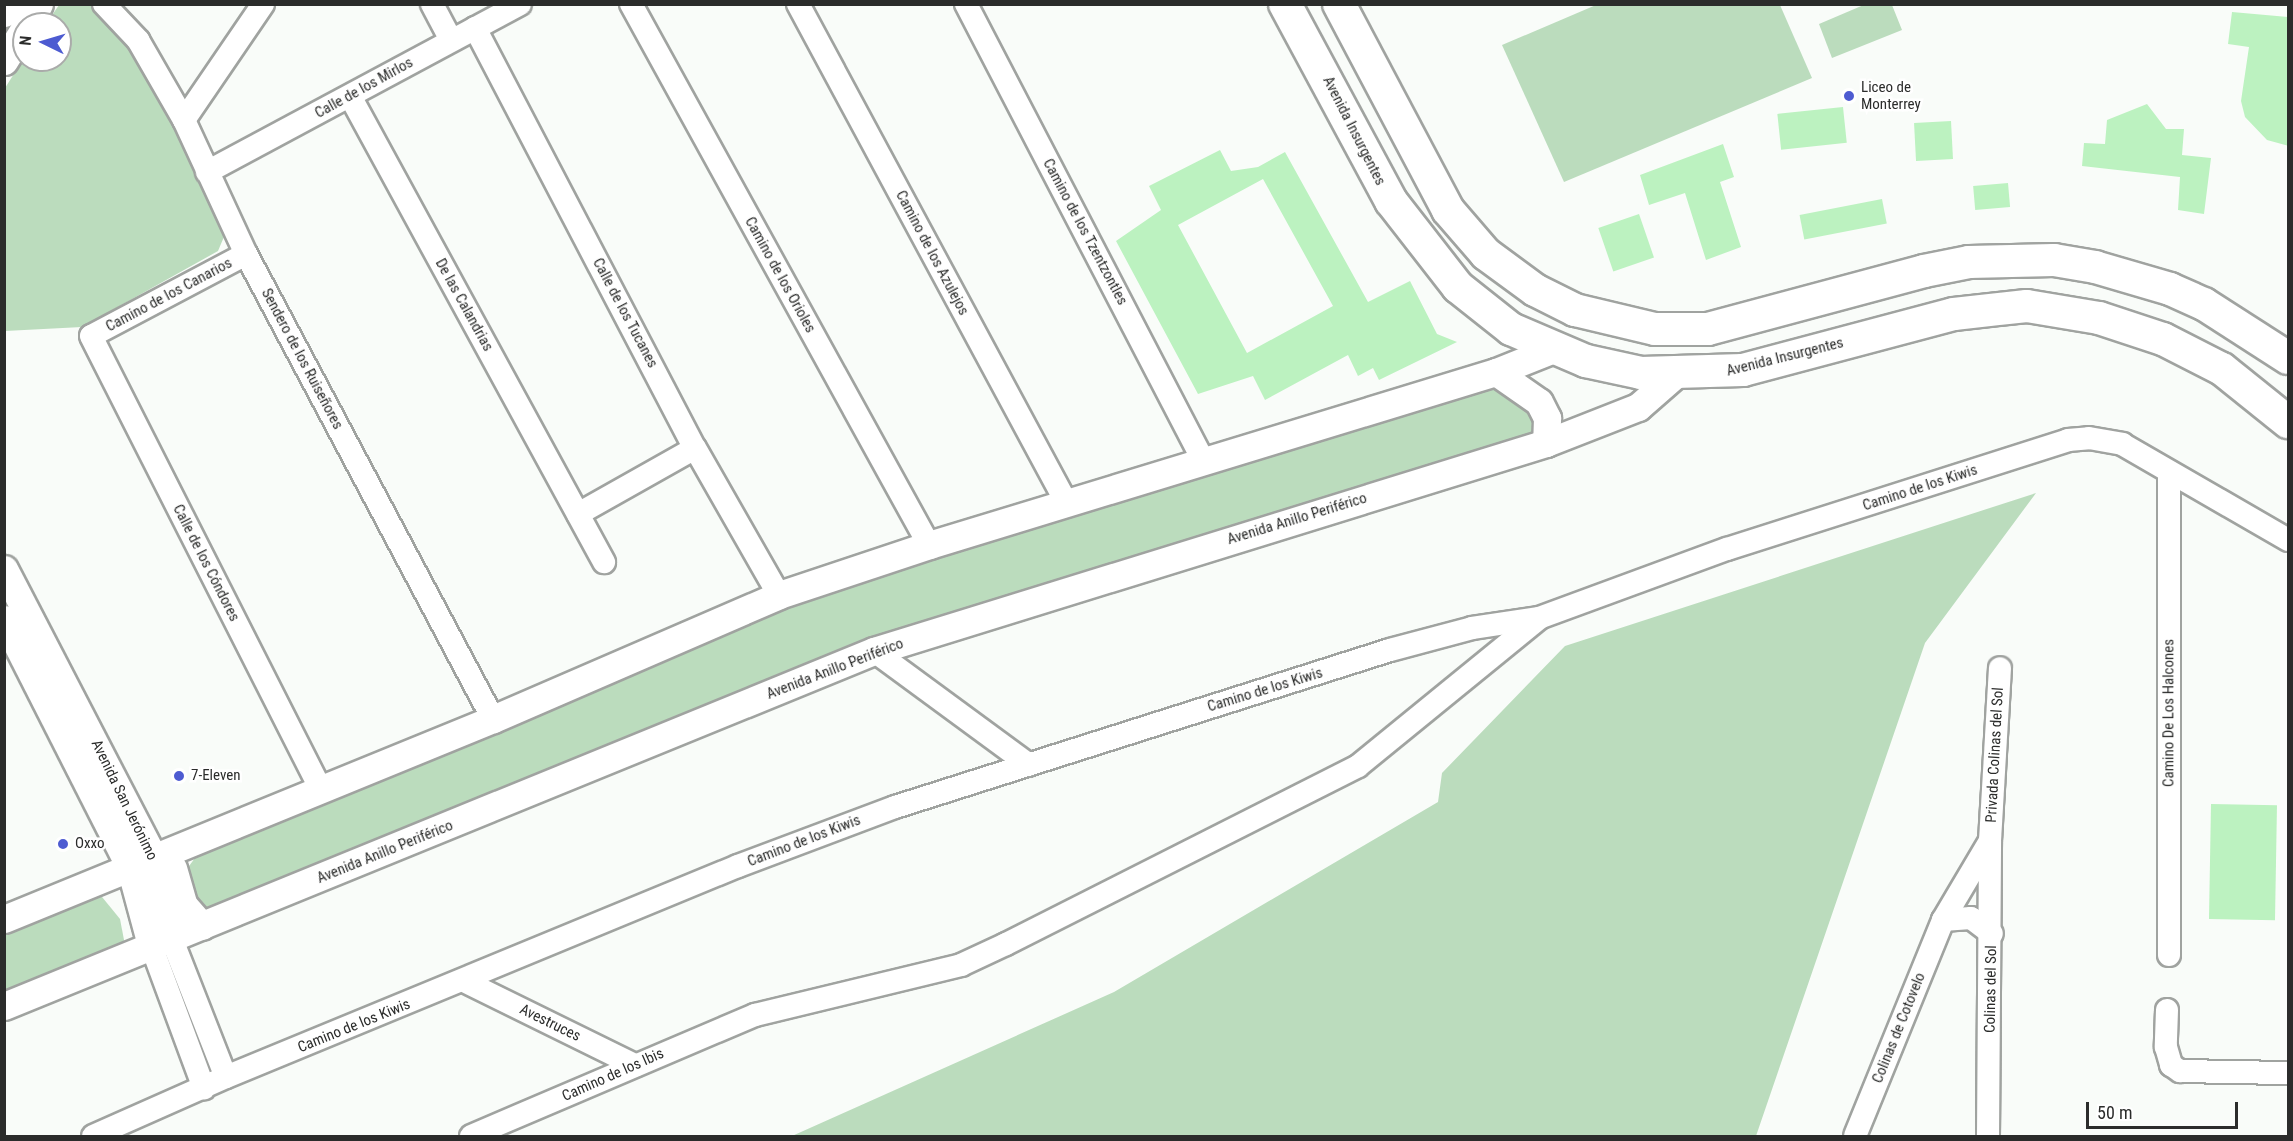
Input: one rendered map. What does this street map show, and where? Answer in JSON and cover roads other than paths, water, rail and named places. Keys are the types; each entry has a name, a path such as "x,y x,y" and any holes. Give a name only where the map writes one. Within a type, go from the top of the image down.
{"main road":[{"name":"Avenida Insurgentes","path":"1285,4 1391,201 1417,237 1458,287 1488,313 1511,329 1556,348 1612,369 1677,373 1743,370 1954,314 2027,306 2099,318 2163,339 2223,369 2289,422"},
{"path":"1339,4 1448,210 1486,254 1535,290 1575,310 1654,329 1708,329 1924,271 1969,262 2054,260 2095,267 2170,289 2204,304 2289,358"}],"street":[{"path":"4,13 10,4"},
{"name":"Sendero de los Ruiseñores","path":"104,4 138,40 184,120 246,254 493,718"},
{"path":"184,120 262,4"},
{"path":"432,4 451,40"},
{"name":"Calle de los Mirlos","path":"207,172 520,4"},
{"name":"Camino de los Orioles","path":"631,4 929,545"},
{"name":"Camino de los Azulejos","path":"798,4 1066,502"},
{"name":"Camino de los Tzentzontles","path":"966,4 1203,460"},
{"name":"Calle de los Tucanes","path":"475,28 695,448 779,595"},
{"path":"4,61 12,48"},
{"name":"De las Calandrias","path":"350,96 604,562"},
{"name":"Camino de los Canarios","path":"92,336 246,254"},
{"name":"Calle de los Cóndores","path":"92,336 321,790"},
{"path":"4,919 321,790 779,595 1066,502 1496,372 1556,348"},
{"path":"1496,372 1539,402 1547,418 1546,443"},
{"name":"Avenida Anillo Periférico","path":"4,1006 874,651 1546,443 1638,407 1677,373"},
{"name":"Camino de los Kiwis","path":"93,1137 226,1077 464,981 738,866 895,807 1390,650 1472,628 1539,618 1727,549 2068,440 2089,438 2122,444 2289,540"},
{"path":"578,514 695,448"},
{"name":"Camino De Los Halcones","path":"2169,472 2169,955"},
{"name":"Avenida San Jerónimo","path":"4,569 141,864 153,945 204,1088"},
{"name":"Camino de los Kiwis","path":"755,1015 961,966 1305,796 1358,766 1396,738 1539,618"},
{"name":"Avenida San Jerónimo","path":"4,619 141,864"},
{"path":"874,651 1029,765"},
{"name":"Privada Colinas del Sol","path":"1990,841 2000,668"},
{"name":"Colinas de Cotovelo","path":"1855,1137 1943,920 1990,841"},
{"name":"Colinas del Sol","path":"1988,1137 1992,933 1990,841"},
{"path":"141,864 180,896 202,926"},
{"path":"141,864 130,915 153,945"},
{"path":"1943,920 1971,918 1992,933"},
{"name":"Avenida San Jerónimo","path":"153,945 226,1077"},
{"name":"Avestruces","path":"464,981 635,1065"},
{"path":"2167,1010 2166,1047 2171,1065 2180,1071 2289,1073"},
{"name":"Camino de los Ibis","path":"471,1137 755,1015"}],"place":[{"name":"Liceo de Monterrey","path":"1849,96"},
{"name":"7-Eleven","path":"179,776"},
{"name":"Oxxo","path":"63,844"}]}
